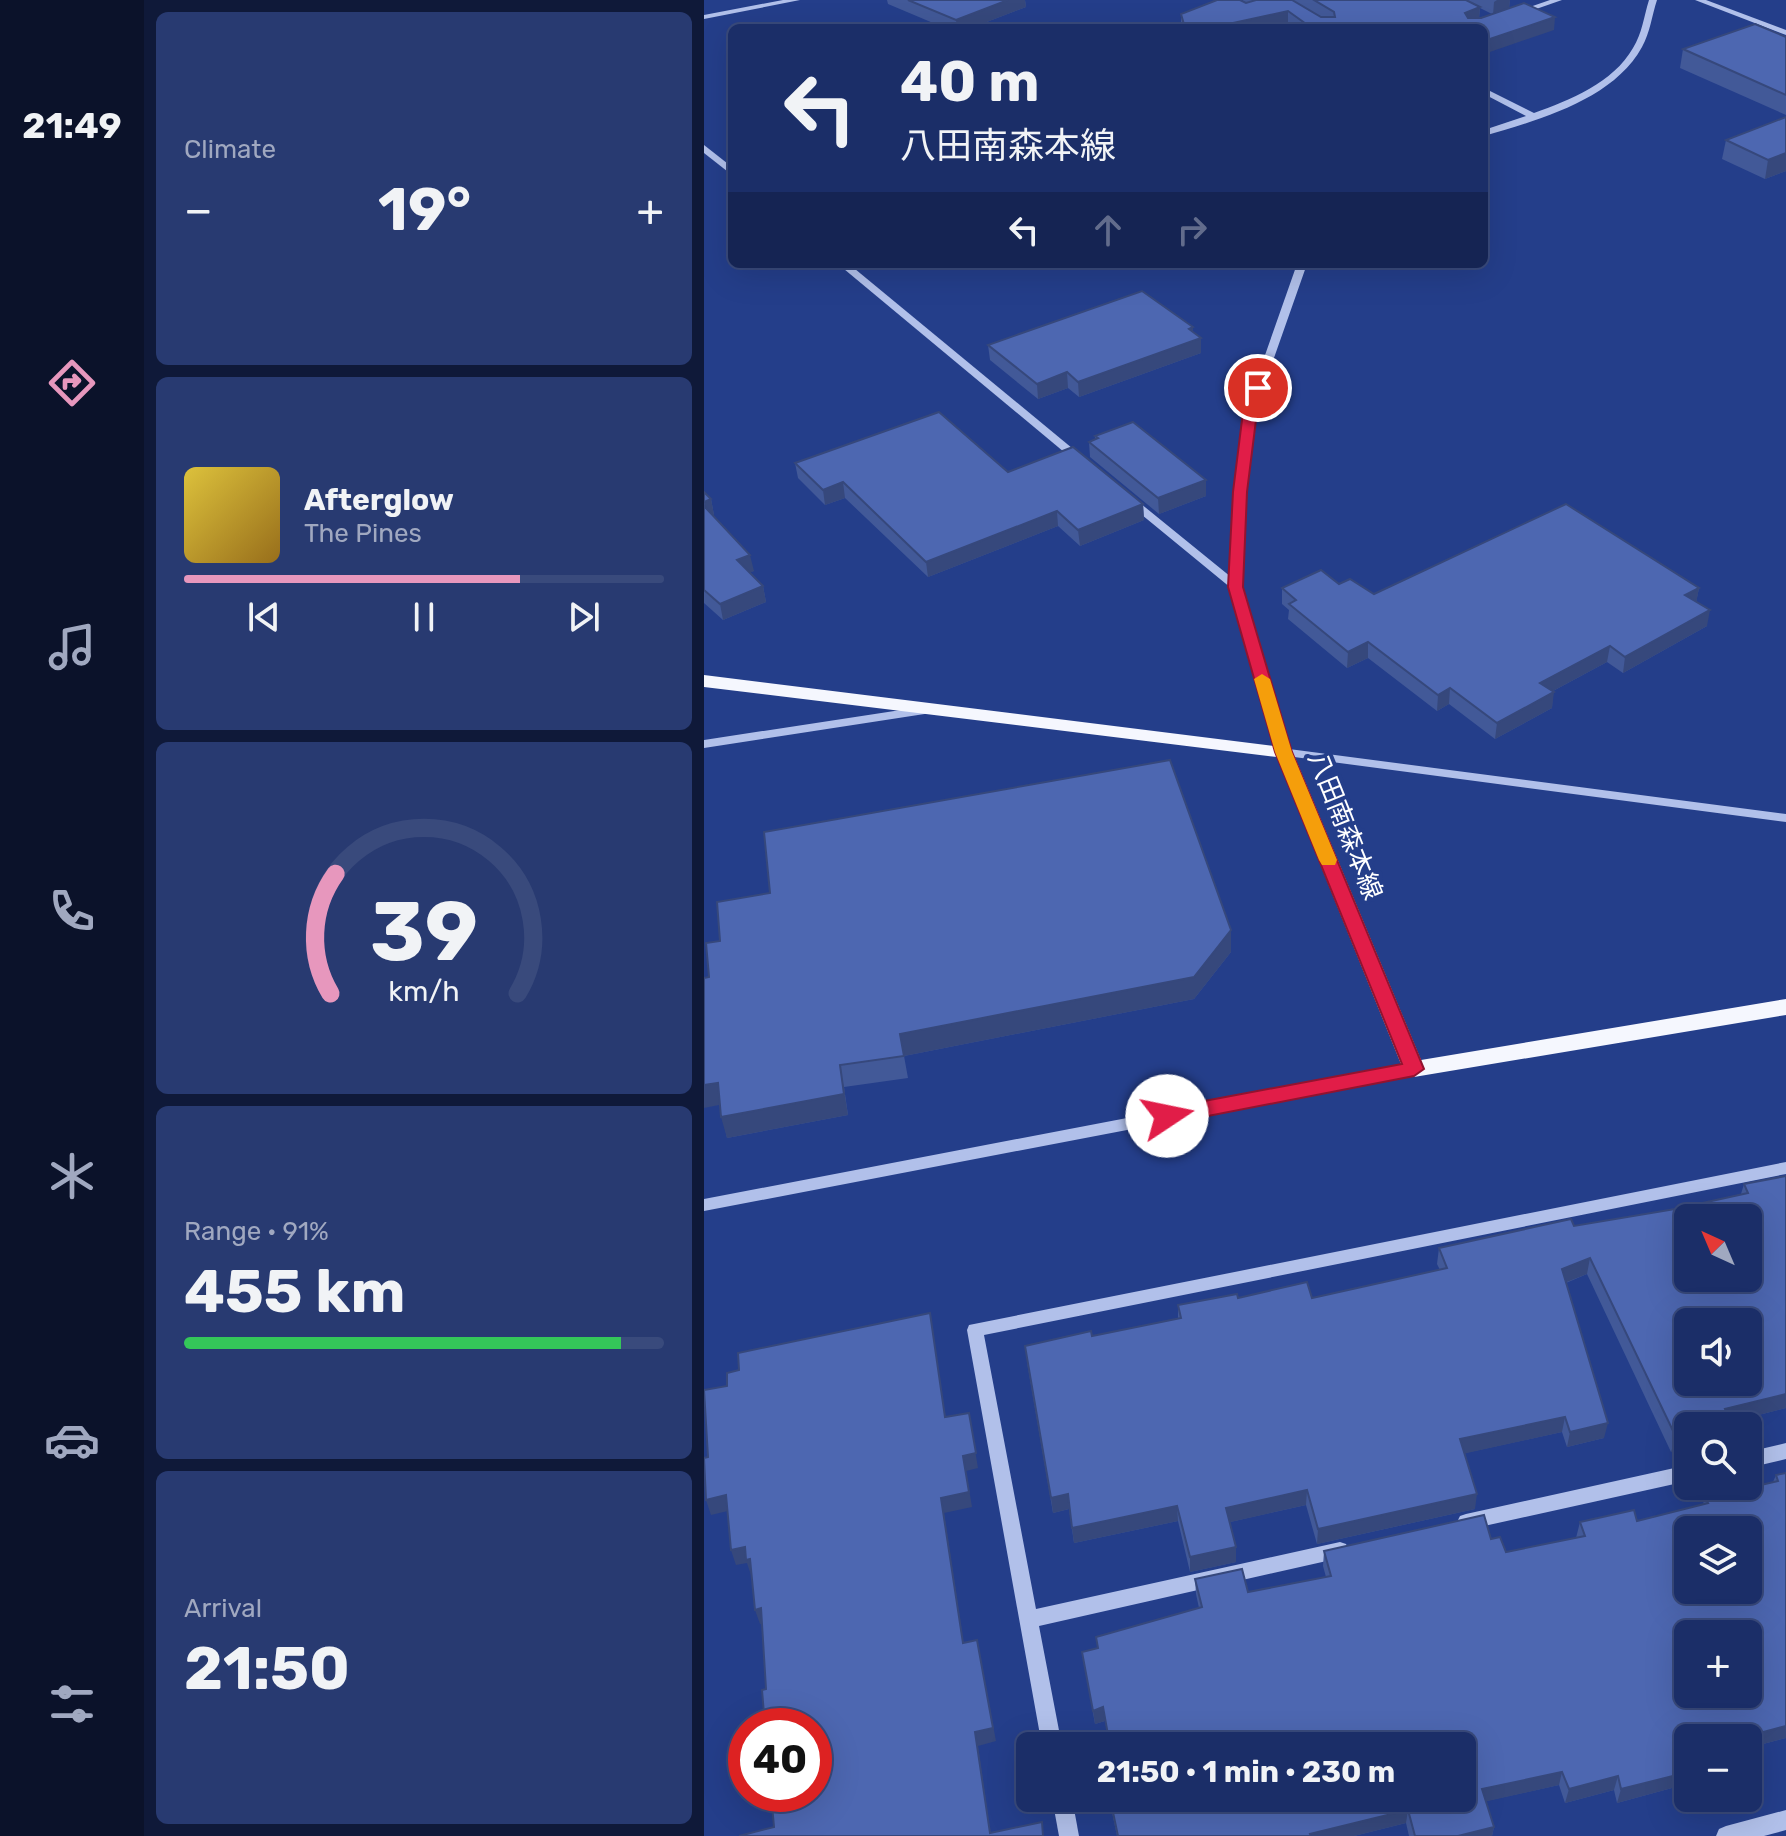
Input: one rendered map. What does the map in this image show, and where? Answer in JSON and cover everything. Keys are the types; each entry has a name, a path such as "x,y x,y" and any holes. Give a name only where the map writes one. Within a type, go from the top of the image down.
{"main road":[{"name":"八田南森本線","path":"704,681 1284,752 1414,1069"},
{"path":"1414,1069 1786,1007"}],"street":[{"path":"704,17 796,0"},
{"path":"1505,17 1558,0"},
{"path":"1488,132 1559,106 1616,75 1638,48 1653,0"},
{"path":"1699,0 1786,33"},
{"path":"1488,93 1533,116"},
{"path":"704,148 728,169"},
{"path":"848,268 1093,470"},
{"path":"1301,268 1250,412 1240,492 1236,587 1284,752 1786,818"},
{"path":"1117,489 1236,587"},
{"path":"704,744 932,709"},
{"path":"704,1205 1414,1069"},
{"path":"1049,1732 975,1330 1786,1168"},
{"path":"1762,1457 1786,1451"},
{"path":"1443,1528 1674,1476"},
{"path":"1028,1620 1366,1545"},
{"path":"1065,1812 1069,1836"},
{"path":"1726,1836 1786,1820"}],"building":[{"path":"908,0 1008,0 956,20"},
{"path":"1217,0 1246,3 1292,0 1321,17 1335,17 1334,12 1314,0 1466,0 1480,7 1465,13 1468,18 1481,18 1524,3 1555,17 1488,40 1488,24 1306,24 1288,11 1228,24 1184,24 1181,14"},
{"path":"1755,24 1786,37 1786,95 1683,49"},
{"path":"1786,117 1786,153 1768,160 1726,140"},
{"path":"1142,291 1193,327 1189,329 1201,338 1078,382 1067,372 1037,384 988,345"},
{"path":"939,412 1008,472 1073,447 1143,504 1078,530 1057,511 926,562 843,482 823,490 795,463"},
{"path":"1133,422 1206,480 1158,498 1089,442 1098,438 1095,436"},
{"path":"1566,504 1699,588 1685,595 1710,610 1625,657 1610,646 1540,683 1554,692 1497,723 1450,688 1438,695 1368,642 1348,652 1289,604 1296,600 1282,588 1321,570 1339,584 1350,579 1374,594"},
{"path":"704,506 750,555 737,560 763,586 720,604 704,590"},
{"path":"1170,760 1231,930 1194,977 900,1034 904,1056 840,1065 844,1094 721,1117 718,1083 704,1085 704,978 709,977 706,943 720,941 717,902 770,893 764,832"},
{"path":"1786,1176 1786,1394 1725,1409 1726,1412 1674,1412 1674,1433 1590,1258 1562,1269 1608,1423 1570,1432 1565,1417 1460,1439 1477,1494 1318,1529 1307,1490 1226,1508 1236,1547 1190,1557 1177,1506 1072,1528 1068,1494 1051,1498 1025,1346 1091,1331 1092,1336 1181,1318 1178,1305 1237,1294 1238,1298 1307,1282 1312,1298 1447,1268 1439,1248 1571,1219 1574,1226 1674,1209 1674,1292 1762,1292 1762,1204 1698,1204 1748,1193 1744,1184"},
{"path":"930,1313 945,1417 969,1413 976,1453 963,1456 969,1492 941,1498 963,1643 977,1640 993,1728 975,1732 990,1833 1042,1822 1043,1836 739,1836 774,1827 773,1812 832,1812 832,1708 764,1708 762,1690 766,1689 761,1608 755,1610 750,1559 746,1560 745,1547 731,1550 726,1495 706,1500 704,1458 708,1457 704,1390 727,1386 727,1373 739,1370 738,1353"},
{"path":"1786,1473 1786,1726 1762,1732 1762,1724 1674,1724 1674,1776 1621,1789 1618,1776 1569,1789 1562,1772 1482,1789 1494,1827 1458,1836 1415,1836 1409,1812 1476,1812 1476,1732 1107,1732 1103,1707 1093,1711 1082,1652 1098,1648 1096,1637 1202,1607 1195,1579 1242,1569 1248,1592 1331,1576 1324,1551 1484,1515 1491,1539 1500,1537 1506,1552 1585,1536 1580,1522 1634,1510 1637,1521 1708,1503 1706,1500 1762,1500 1762,1485 1778,1481 1776,1475"},
{"path":"1113,1812 1400,1812 1311,1836 1118,1836"}],"slow traffic":[{"path":"1262,679 1284,752 1328,860"}],"route":[{"path":"1167,1116 1414,1069 1284,752 1236,587 1240,492 1250,412 1258,388"}]}
